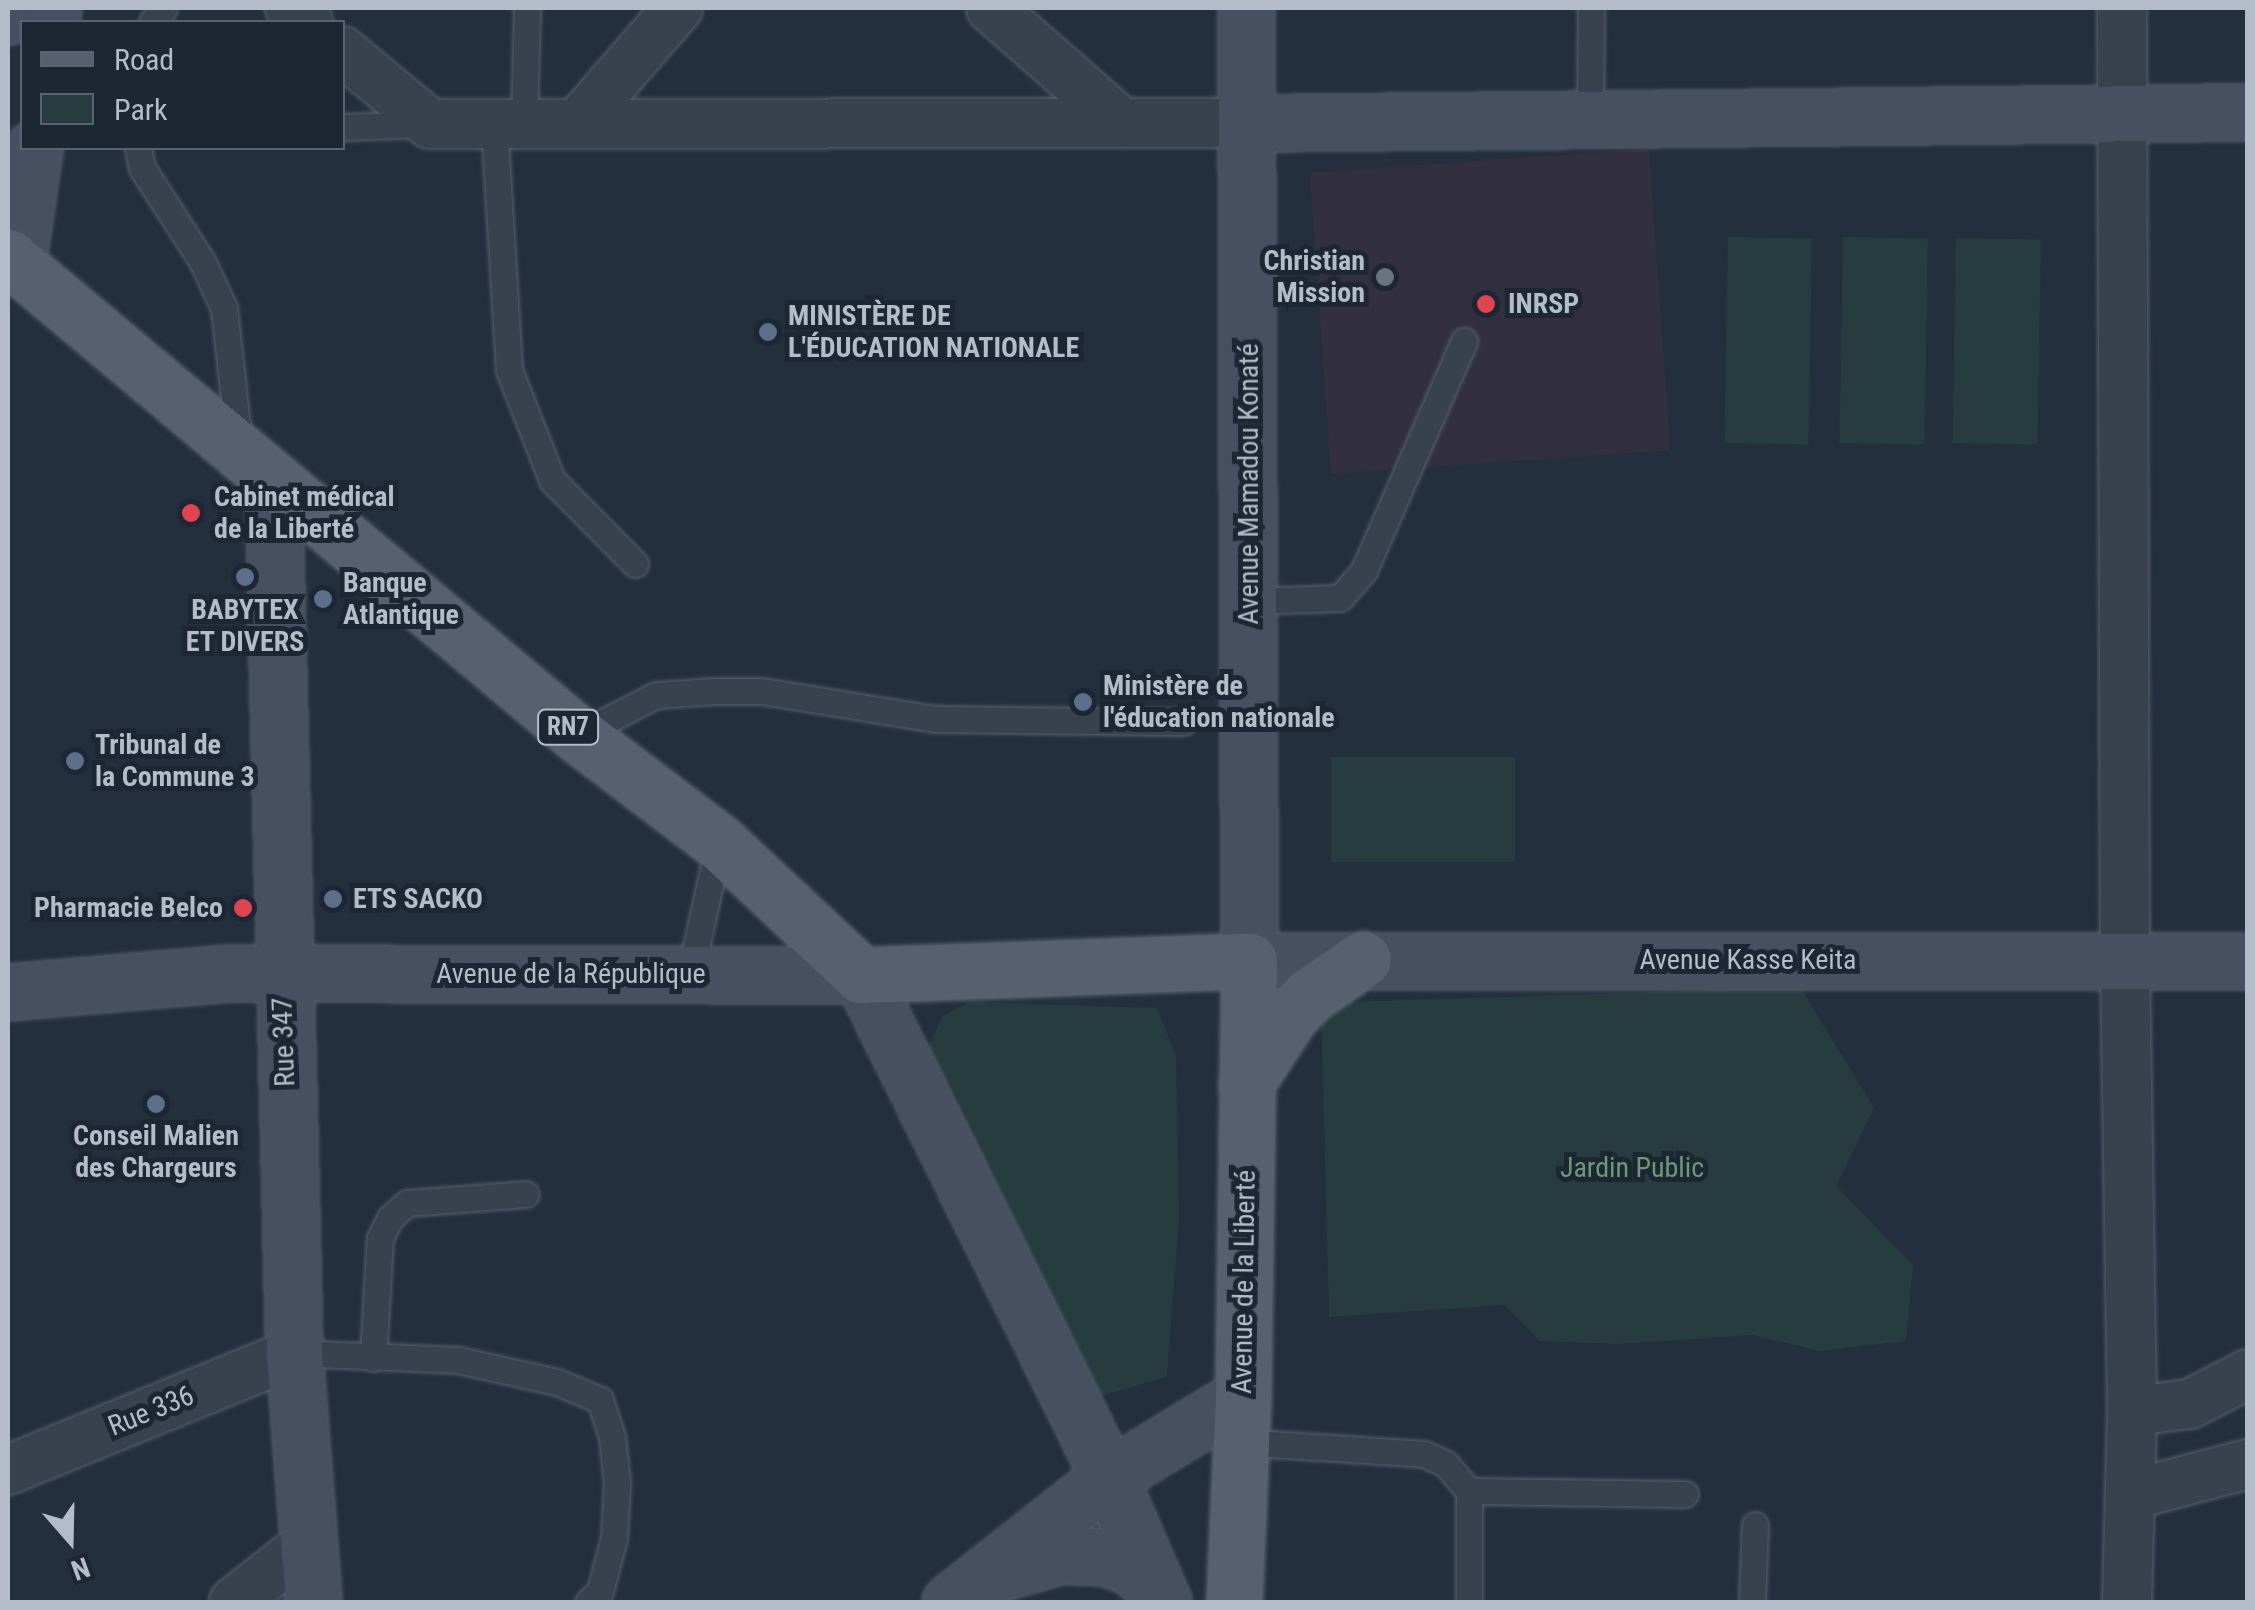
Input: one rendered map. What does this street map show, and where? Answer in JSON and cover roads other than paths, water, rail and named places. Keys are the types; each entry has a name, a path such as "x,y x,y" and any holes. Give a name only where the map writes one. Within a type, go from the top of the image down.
{"main road":[{"path":"8,16 14,8"},
{"name":"Avenue Mamadou Konaté","path":"1246,8 1249,961"},
{"path":"1249,122 2248,112"},
{"path":"11,271 34,150"},
{"name":"RN7","path":"11,271 257,468 578,735 719,842 861,975"},
{"name":"Rue 347","path":"257,468 282,973 294,1353 314,1602"},
{"path":"1162,962 1203,996 1246,1069 1310,995 1362,959"},
{"path":"1160,1596 1109,1477 861,975 1249,961"},
{"name":"Avenue Kasse Keita","path":"1249,961 2248,961"},
{"name":"Avenue de la Liberté","path":"1234,1602 1242,1419 1249,961"},
{"name":"Avenue de la République","path":"8,992 229,973 861,975"},
{"path":"965,1591 1109,1477 1242,1419"},
{"path":"965,1591 1062,1555 1106,1557 1132,1567 1160,1596"}],"street":[{"path":"578,124 678,8"},
{"path":"991,8 1122,123"},
{"path":"2122,8 2125,962 2132,1411 2127,1602"},
{"path":"345,53 430,124 1249,122"},
{"name":"Rue 336","path":"8,1470 294,1353"},
{"path":"2132,1411 2190,1404 2248,1374"},
{"path":"2130,1495 2248,1464"},
{"path":"234,1602 310,1542"}],"lane":[{"path":"527,8 509,124 510,370 552,480 635,564"},
{"path":"1590,8 1590,120"},
{"path":"345,127 430,124"},
{"path":"138,150 142,168 202,261 224,308 257,468"},
{"path":"1249,601 1340,598 1364,570 1464,341"},
{"path":"578,735 656,695 715,691 762,690 935,719 1183,722"},
{"path":"690,975 719,842"},
{"path":"372,1358 380,1238 390,1218 407,1203 526,1194"},
{"path":"294,1353 458,1360 557,1382 600,1400 614,1452 614,1538 600,1592 588,1602"},
{"path":"1242,1419 1424,1454 1446,1464 1469,1491 1468,1602"},
{"path":"1469,1491 1685,1494"},
{"path":"1752,1602 1755,1525"}],"place":[{"name":"Christian Mission","path":"1385,277"},
{"name":"INRSP","path":"1486,304"},
{"name":"MINISTÈRE DE L'ÉDUCATION NATIONALE","path":"768,332"},
{"name":"Cabinet médical de la Liberté","path":"191,513"},
{"name":"BABYTEX ET DIVERS","path":"245,577"},
{"name":"Banque Atlantique","path":"323,599"},
{"name":"Ministère de l'éducation nationale","path":"1083,702"},
{"name":"Tribunal de la Commune 3","path":"75,761"},
{"name":"ETS SACKO","path":"333,899"},
{"name":"Pharmacie Belco","path":"243,908"},
{"name":"Conseil Malien des Chargeurs","path":"156,1104"}],"park label":[{"name":"Jardin Public","path":"1632,1168"}]}
